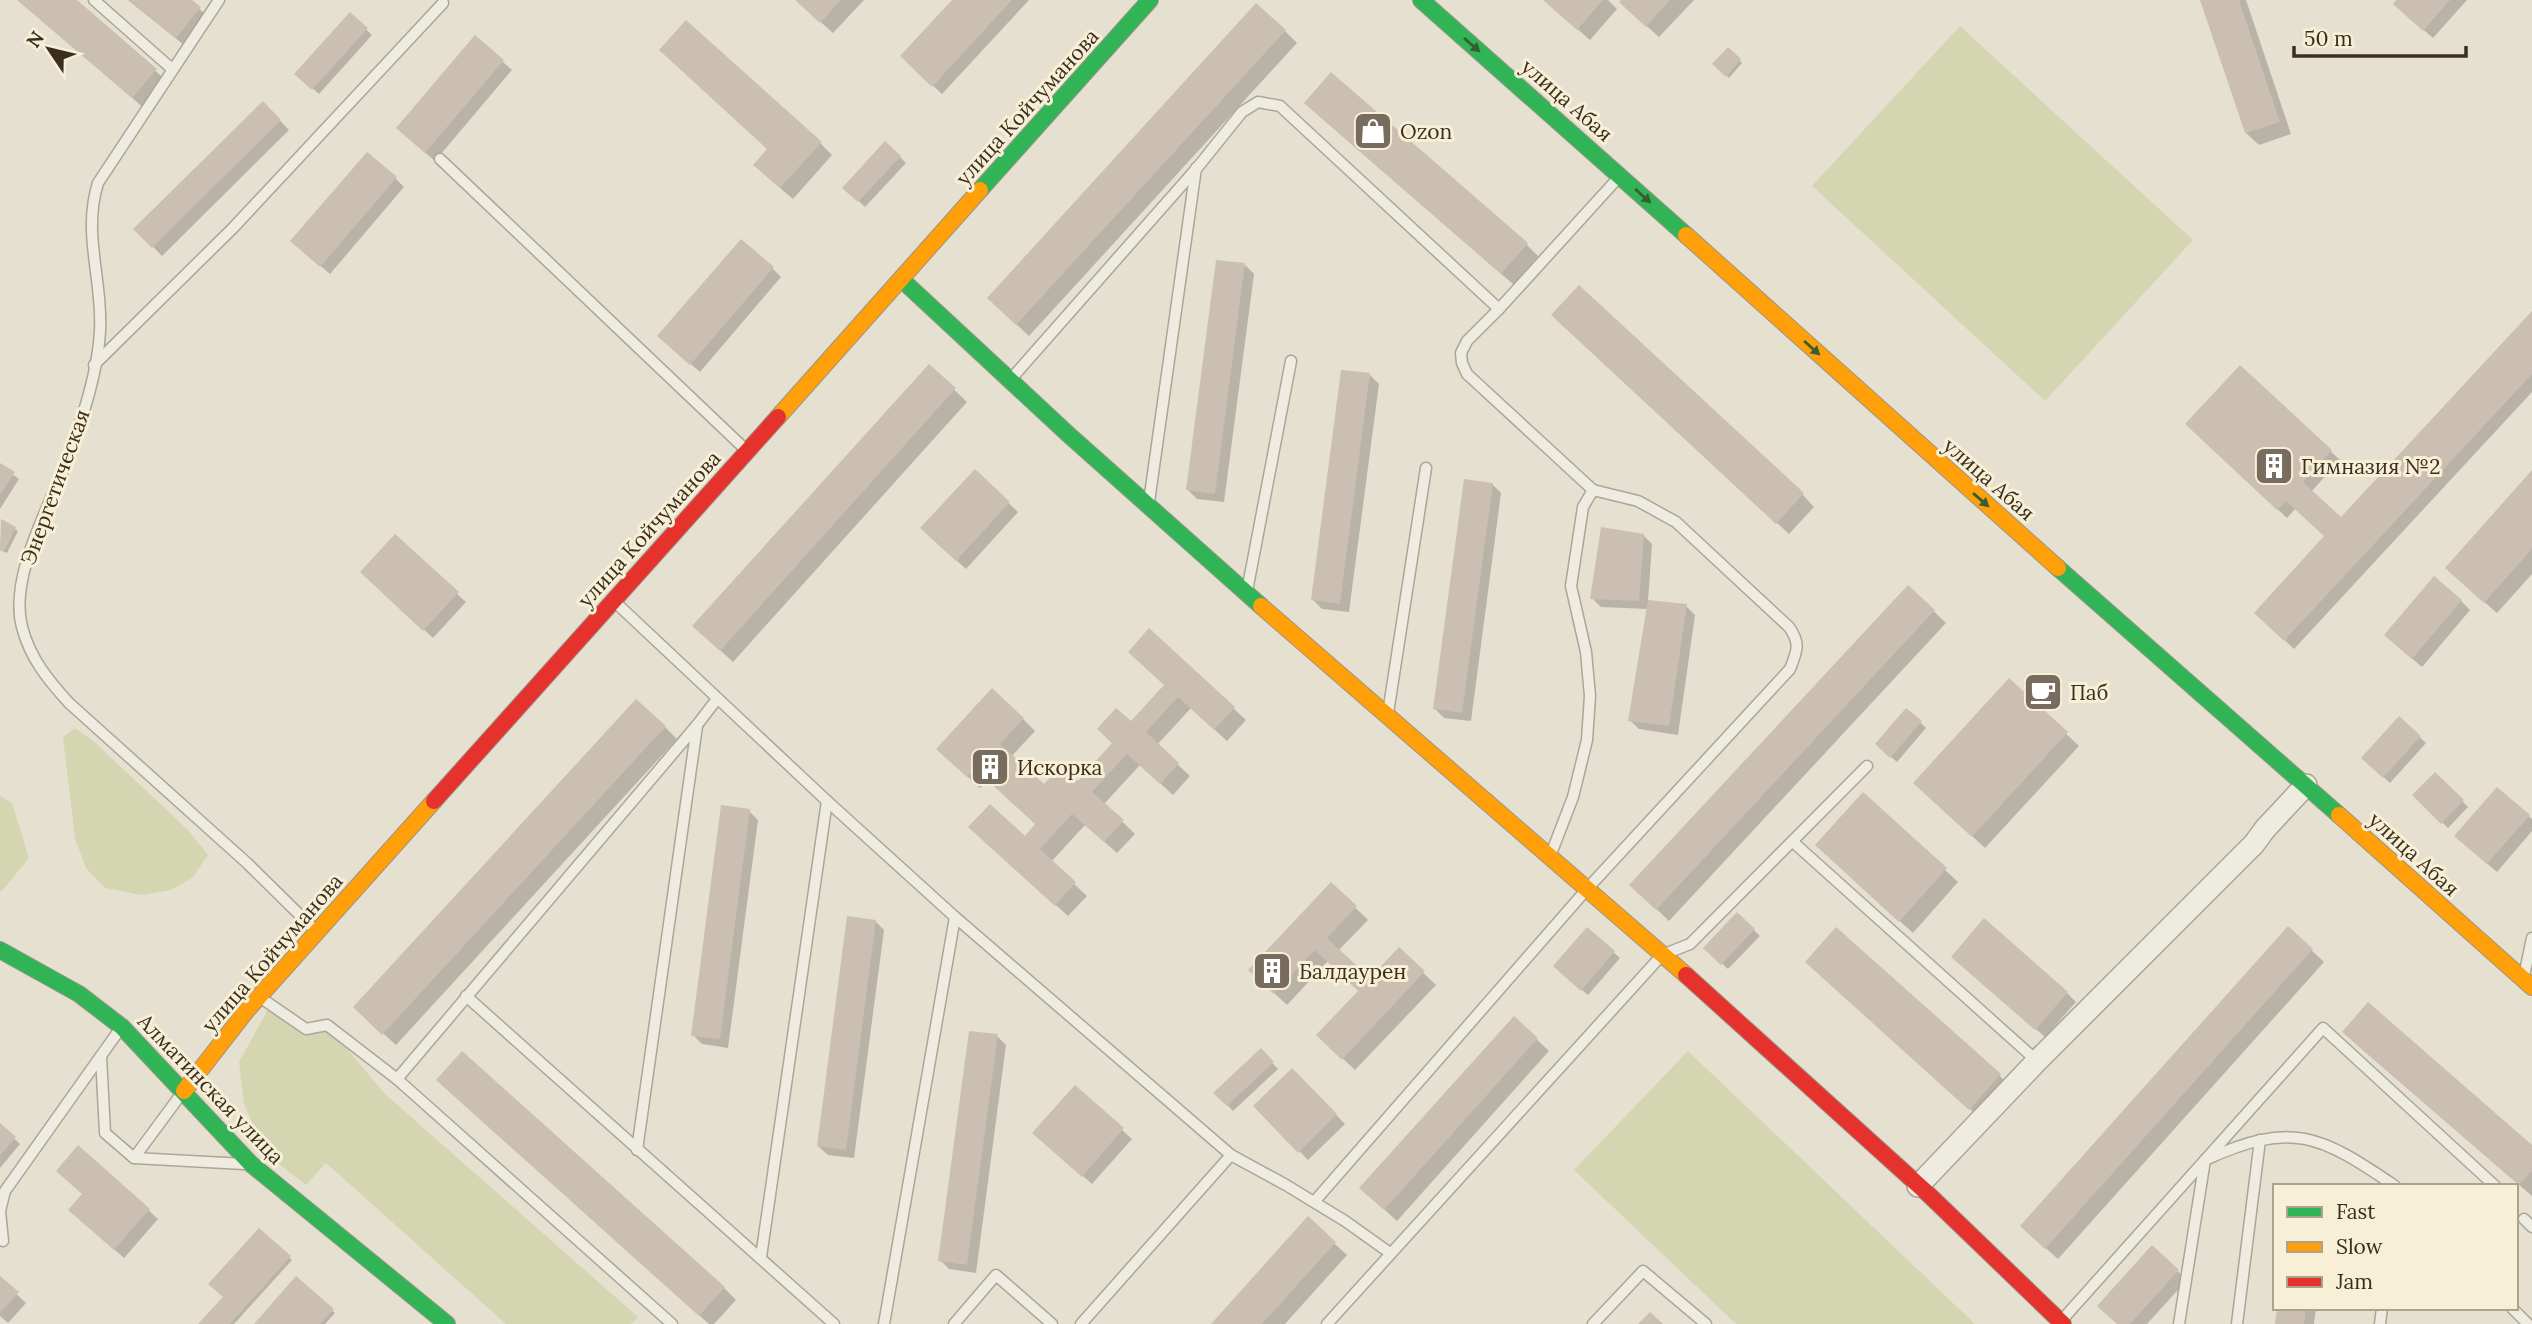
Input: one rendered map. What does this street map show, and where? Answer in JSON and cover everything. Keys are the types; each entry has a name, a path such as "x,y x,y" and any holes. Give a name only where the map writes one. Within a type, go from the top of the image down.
{"street":[{"name":"улица Койчуманова","path":"184,1091 259,996 1150,0"},
{"name":"улица Абая","path":"1421,0 1620,175 1960,482 2528,983"},
{"path":"901,279 1009,381 1247,593 1662,955 1975,1237 2062,1323"},
{"path":"1918,1186 2038,1061 2254,845 2265,829 2306,785"},
{"name":"Алматинская улица","path":"0,950 79,994 122,1027 251,1164 447,1324"}],"lane":[{"path":"94,0 172,69"},
{"path":"205,0 217,4"},
{"path":"94,365 233,228 443,3"},
{"name":"Энергетическая","path":"217,4 98,183 91,204 100,331 72,449 25,564 21,625 44,677 69,703 247,863 317,932"},
{"path":"1009,381 1242,113 1258,102 1280,106 1499,309"},
{"path":"440,159 747,451"},
{"path":"1148,505 1196,168"},
{"path":"1314,1202 1587,889 1790,669 1797,652 1797,638 1789,627 1676,522 1638,501 1593,491 1467,374 1461,363 1461,353 1467,341 1620,175"},
{"path":"1247,593 1291,361"},
{"path":"1388,715 1426,468"},
{"path":"1550,857 1573,797 1587,740 1590,696 1586,652 1571,586 1583,507 1593,491"},
{"path":"613,600 827,802 955,917 1231,1155 1345,1221 1390,1253"},
{"path":"397,1079 717,699"},
{"path":"637,1150 697,725"},
{"path":"1326,1324 1662,955 1690,944 1867,766"},
{"path":"761,1257 827,802"},
{"path":"1793,842 2038,1061"},
{"path":"884,1324 955,917"},
{"path":"2528,983 2532,938"},
{"path":"259,996 306,1029 327,1025 397,1079 672,1324"},
{"path":"466,996 834,1324"},
{"path":"3,1241 0,1211 5,1191 122,1027"},
{"path":"2062,1323 2323,1028 2493,1184"},
{"path":"101,1056 105,1133 134,1158 251,1164"},
{"path":"134,1158 184,1091"},
{"path":"2205,1160 2232,1147 2260,1140 2281,1136 2304,1137 2361,1163 2392,1184"},
{"path":"2237,1324 2260,1140"},
{"path":"1081,1324 1231,1155"},
{"path":"2179,1324 2205,1160"},
{"path":"1593,1324 1643,1270 1706,1324"},
{"path":"954,1324 996,1275 1052,1324"},
{"path":"2514,1310 2528,1324"}],"green space":[{"path":"1960,26 2193,240 2045,401 1812,186"},
{"path":"75,728 92,740 188,830 208,855 192,878 171,890 142,895 105,888 86,868 75,839 63,737"},
{"path":"0,796 12,803 29,858 2,891 0,891"},
{"path":"271,1004 306,1029 327,1025 385,1094 638,1317 631,1324 506,1324 326,1163 306,1185 266,1154 244,1104 239,1062"},
{"path":"1688,1051 1975,1324 1736,1324 1574,1170"}],"building":[{"path":"17,0 77,0 157,69 132,98"},
{"path":"129,0 192,0 201,7 176,38"},
{"path":"795,0 841,0 820,23"},
{"path":"952,0 1012,0 932,87 900,56"},
{"path":"1543,0 1603,0 1577,30"},
{"path":"1670,0 1646,27 1619,2"},
{"path":"2200,0 2239,0 2280,122 2245,133"},
{"path":"2396,0 2450,0 2423,31 2393,4"},
{"path":"1256,3 1286,30 1016,325 987,298"},
{"path":"350,12 368,28 312,90 294,74"},
{"path":"686,20 822,142 780,188 753,165 767,149 659,50"},
{"path":"475,35 504,60 425,153 396,128"},
{"path":"1728,47 1741,59 1726,77 1712,64"},
{"path":"1331,72 1528,243 1501,274 1304,103"},
{"path":"263,101 281,120 152,248 133,229"},
{"path":"885,141 901,156 858,202 842,188"},
{"path":"367,152 397,177 320,267 290,241"},
{"path":"741,239 774,267 690,365 657,336"},
{"path":"1216,260 1245,263 1215,494 1186,490"},
{"path":"1579,285 1804,493 1776,524 1551,315"},
{"name":"Гимназия №2","path":"2532,311 2532,374 2284,641 2254,613 2324,536 2286,501 2277,510 2185,424 2240,365 2332,450 2303,482 2341,517"},
{"path":"929,364 956,388 720,651 692,626"},
{"path":"1341,370 1370,373 1340,604 1311,600"},
{"path":"0,463 15,472 0,495"},
{"path":"975,469 1010,502 956,561 920,528"},
{"path":"2532,470 2532,549 2484,603 2445,568"},
{"path":"1464,479 1493,483 1462,713 1433,709"},
{"path":"1,519 16,527 4,552 0,550"},
{"path":"1601,527 1644,534 1639,601 1590,599"},
{"path":"395,534 459,592 423,631 360,572"},
{"path":"2434,576 2462,600 2412,659 2384,635"},
{"path":"1908,585 1935,610 1656,910 1629,885"},
{"path":"1648,600 1687,604 1669,726 1628,721"},
{"name":"Искоркa","path":"1149,628 1235,707 1214,730 1178,697 1146,732 1179,763 1160,784 1127,754 1092,792 1124,820 1104,842 1072,814 1040,849 1076,882 1055,906 968,827 990,804 1025,836 1035,824 975,769 967,777 936,749 992,688 1024,718 1000,744 1044,784 1061,766 1078,781 1112,743 1097,729 1116,708 1131,721 1164,685 1128,652"},
{"path":"2009,678 2068,732 1972,837 1913,783"},
{"path":"636,699 666,726 382,1035 353,1007"},
{"path":"1906,708 1922,721 1890,758 1875,744"},
{"path":"2399,716 2421,736 2383,778 2361,758"},
{"path":"2435,772 2464,800 2441,824 2412,795"},
{"path":"2497,787 2530,815 2487,864 2454,836"},
{"path":"1863,792 1947,868 1899,922 1815,845"},
{"path":"721,805 750,809 720,1039 691,1036"},
{"name":"Балдаурен","path":"1331,882 1357,906 1327,938 1370,978 1399,947 1425,971 1342,1060 1316,1035 1358,991 1315,950 1274,994 1248,970"},
{"path":"1737,912 1755,929 1721,965 1703,948"},
{"path":"847,916 876,920 846,1150 817,1146"},
{"path":"1984,918 2068,992 2035,1030 1951,957"},
{"path":"2288,926 2313,949 2045,1249 2020,1226"},
{"path":"1587,927 1615,951 1581,991 1553,966"},
{"path":"1836,927 2001,1074 1969,1110 1805,962"},
{"path":"2368,1002 2532,1145 2532,1171 2519,1185 2342,1032"},
{"path":"1514,1016 1538,1038 1384,1210 1359,1188"},
{"path":"969,1031 998,1034 967,1265 938,1261"},
{"path":"1261,1048 1274,1062 1227,1106 1213,1093"},
{"path":"462,1051 725,1287 699,1316 436,1080"},
{"path":"1292,1068 1337,1114 1298,1153 1253,1106"},
{"path":"1075,1085 1124,1128 1082,1177 1032,1133"},
{"path":"0,1123 16,1137 0,1156"},
{"path":"78,1145 150,1209 114,1250 68,1210 82,1194 56,1171"},
{"path":"1308,1216 1336,1242 1262,1324 1211,1324"},
{"path":"259,1228 291,1256 230,1324 198,1324 223,1297 208,1284"},
{"path":"2152,1245 2179,1270 2130,1324 2117,1324 2097,1306"},
{"path":"0,1276 19,1292 0,1313"},
{"path":"296,1276 334,1309 320,1324 254,1324"},
{"path":"2277,1310 2306,1310 2304,1324 2275,1324"},
{"path":"1650,1312 1663,1324 1638,1324"}],"traffic: fast":[{"path":"980,190 1150,0"},
{"path":"1421,0 1686,235"},
{"path":"901,279 1069,435 1261,606"},
{"path":"2058,568 2339,815"},
{"path":"0,950 79,994 122,1027 251,1164 447,1324"}],"traffic: slow":[{"path":"778,417 980,190"},
{"path":"1686,235 2058,568"},
{"path":"1261,606 1686,975"},
{"path":"184,1091 247,1010 434,801"},
{"path":"2339,815 2532,987"}],"traffic: jam":[{"path":"434,801 778,417"},
{"path":"1686,975 1926,1192 2063,1324"}],"place":[{"name":"Ozon","path":"1373,131"},
{"name":"Гимназия №2","path":"2274,466"},
{"name":"Паб","path":"2043,692"},
{"name":"Искоркa","path":"990,767"},
{"name":"Балдаурен","path":"1272,971"}]}
